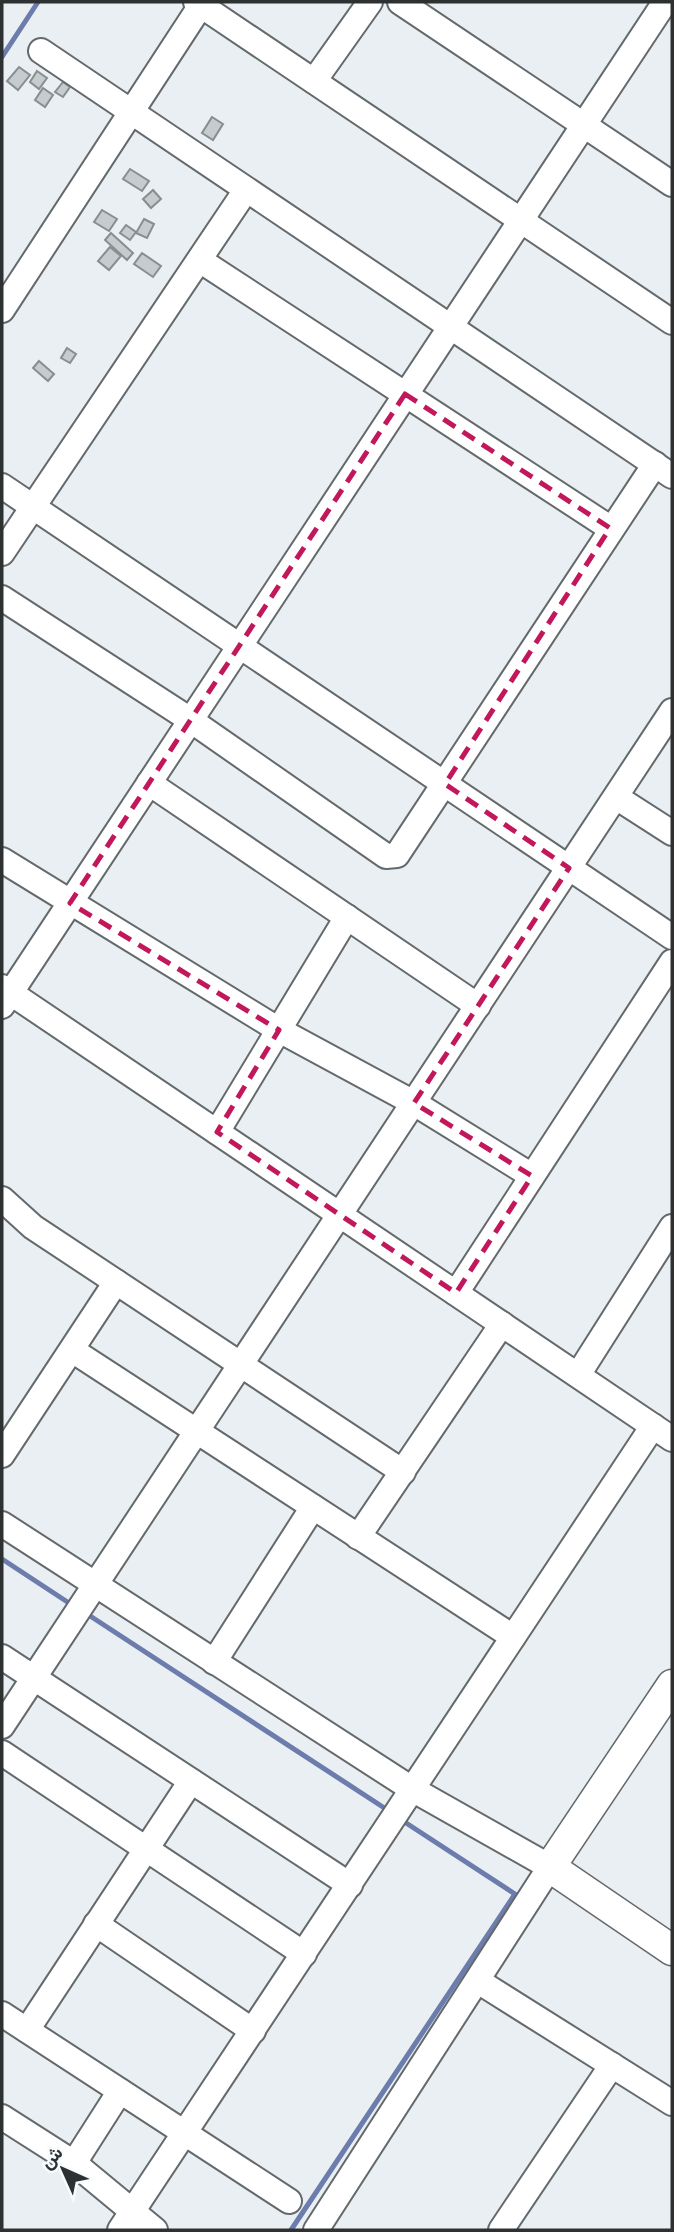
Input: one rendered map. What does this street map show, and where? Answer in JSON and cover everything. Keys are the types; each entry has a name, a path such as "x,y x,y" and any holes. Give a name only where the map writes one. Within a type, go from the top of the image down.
{"main road":[{"path":"667,1703 550,1867 672,1950"}],"street":[{"path":"314,81 370,2"},
{"path":"400,2 672,184"},
{"path":"2,310 133,112 200,3 672,322"},
{"path":"126,2221 513,1637 663,1432 217,1132 5,996 70,904 189,719 582,125 665,12"},
{"path":"2,598 189,719 386,856 397,855 610,528 663,470 41,51"},
{"path":"2,553 201,261 246,190"},
{"path":"201,261 610,528"},
{"path":"2,486 672,937"},
{"path":"2,1726 672,711"},
{"path":"149,783 478,1006"},
{"path":"616,797 672,833"},
{"path":"2,860 279,1030 414,1103 532,1176"},
{"path":"217,1132 346,917"},
{"path":"456,1293 672,962"},
{"path":"2,1199 33,1227 240,1367 403,1472"},
{"path":"578,1375 672,1227"},
{"path":"2,1455 116,1282"},
{"path":"358,1536 502,1324"},
{"path":"72,1350 513,1637"},
{"path":"215,1662 313,1507"},
{"path":"2,1524 412,1789 550,1867 316,2230"},
{"path":"2,1657 350,1885"},
{"path":"2,1753 304,1954"},
{"path":"27,2030 191,1781"},
{"path":"96,1924 253,2031"},
{"path":"478,1981 672,2104"},
{"path":"2,2014 289,2201"},
{"path":"500,2230 612,2065"},
{"path":"74,2164 120,2091"},
{"path":"2,2117 74,2164 126,2221 155,2230"}],"highlighted area":[{"path":"405,394 610,528 445,784 569,868 414,1103 532,1176 456,1293 217,1132 279,1030 70,903"}],"building":[{"path":"19,67 30,75 18,90 7,81"},
{"path":"37,71 47,78 39,89 30,82"},
{"path":"63,82 70,87 63,97 55,92"},
{"path":"43,88 53,95 45,107 35,100"},
{"path":"212,117 223,124 213,140 202,133"},
{"path":"130,169 149,181 142,191 123,179"},
{"path":"153,190 161,199 151,208 143,199"},
{"path":"102,210 117,219 109,231 94,222"},
{"path":"144,219 154,224 147,238 136,233"},
{"path":"126,225 136,232 130,240 120,233"},
{"path":"111,233 133,253 127,260 105,240"},
{"path":"110,247 121,256 109,270 98,261"},
{"path":"142,253 161,266 153,277 134,264"},
{"path":"67,348 76,354 70,363 61,358"},
{"path":"39,361 54,374 48,381 33,368"}],"waterway":[{"path":"2,57 38,2"},
{"path":"2,1559 72,1605"},
{"path":"84,1612 389,1811"},
{"path":"291,2230 515,1894 400,1819"}]}
